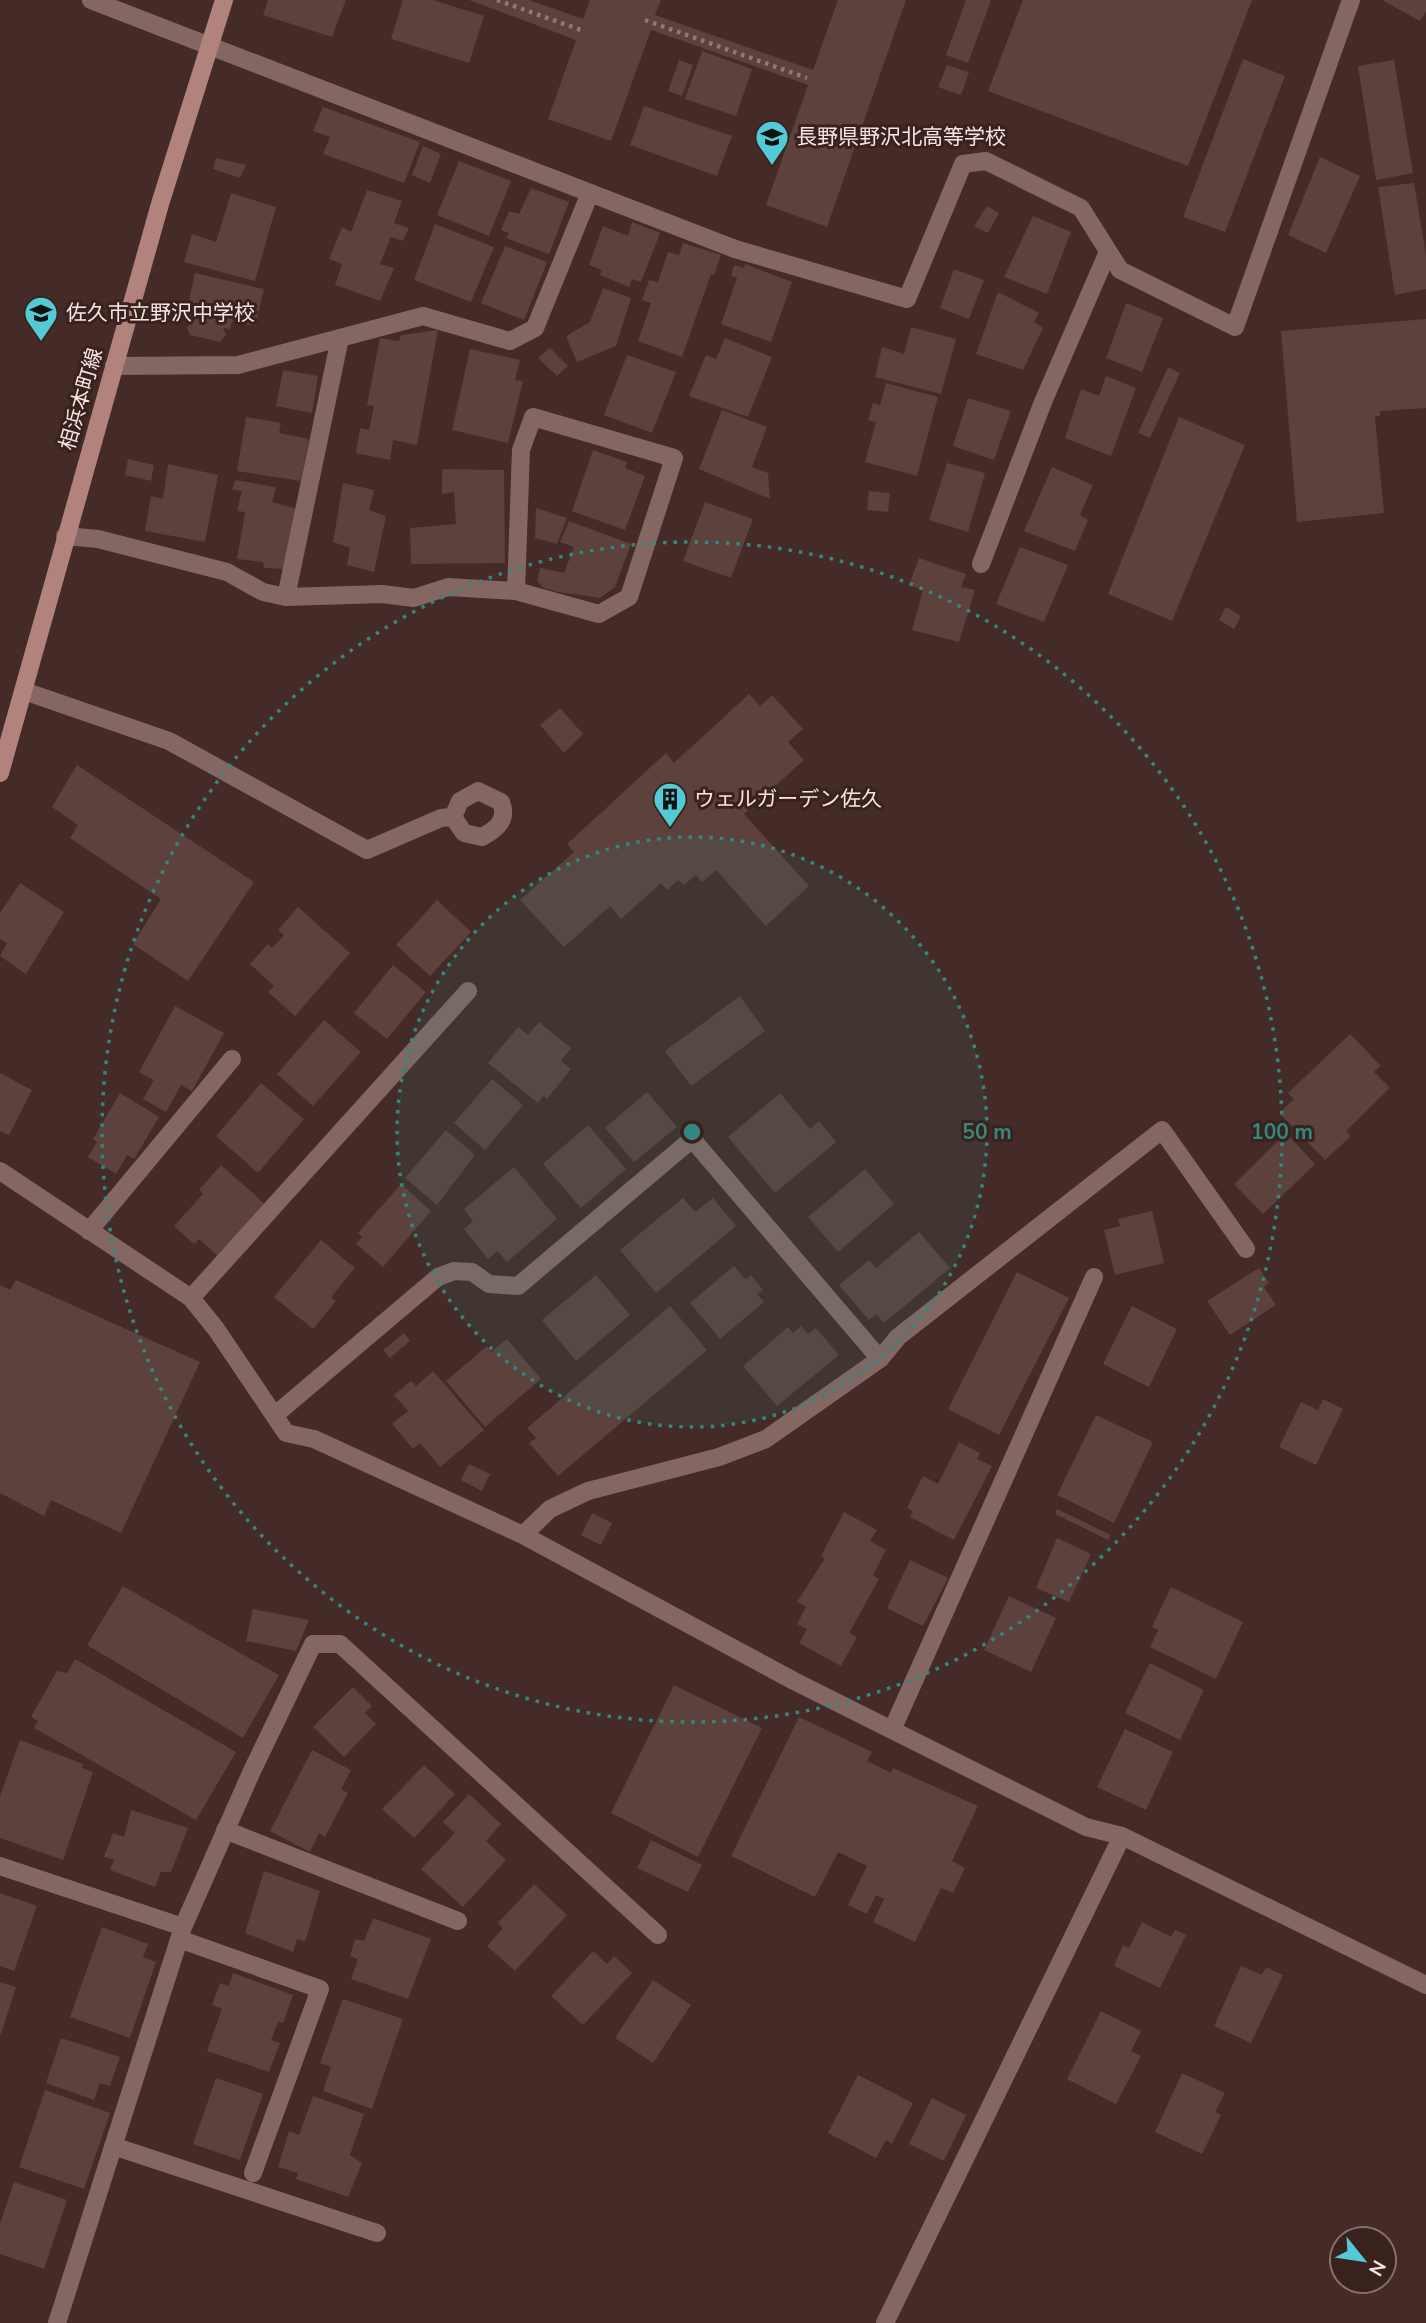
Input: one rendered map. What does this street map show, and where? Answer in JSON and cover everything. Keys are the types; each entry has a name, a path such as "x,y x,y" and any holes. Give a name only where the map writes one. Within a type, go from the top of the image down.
{"main road":[{"name":"相浜本町線","path":"0,773 114,366 224,0"}],"street":[{"path":"92,0 735,248 907,299 963,164 986,161 1081,208 1107,254 1120,270 1235,327 1352,0"},
{"path":"114,366 238,365 423,316 510,341 535,328 590,193"},
{"path":"981,564 1044,402 1107,254"},
{"path":"286,597 340,338"},
{"path":"65,536 98,539 227,572 263,593 286,597 382,594 414,598 448,586 516,591 599,614 629,597 674,458 533,416 521,450 516,591"},
{"path":"24,691 169,741 367,850 442,818 453,817"},
{"path":"191,1298 468,991"},
{"path":"89,1231 232,1059"},
{"path":"523,1535 550,1509 588,1491 719,1457 766,1439 880,1359 898,1337 1162,1130 1246,1249"},
{"path":"275,1415 438,1278 454,1271 472,1272 489,1284 518,1286 692,1139 880,1359"},
{"path":"0,1171 191,1298 286,1433 314,1439 523,1535 794,1681 1086,1827 1122,1836 1426,1986"},
{"path":"892,1728 1094,1277"},
{"path":"57,2323 181,1933 225,1830 313,1644 340,1644 658,1935"},
{"path":"225,1830 458,1921"},
{"path":"885,2323 1122,1836"},
{"path":"0,1866 181,1933 320,1989 253,2173"},
{"path":"113,2146 377,2233"}],"path":[{"path":"497,0 581,30"},
{"path":"645,20 807,78"}],"building":[{"path":"268,0 346,0 332,37 263,15"},
{"path":"403,0 433,0 484,16 469,63 391,39"},
{"path":"469,0 529,0 583,19 590,0 661,0 655,15 813,70 838,0 906,0 827,227 766,205 808,85 651,30 611,141 548,119 576,40"},
{"path":"966,0 991,0 968,63 946,55"},
{"path":"1023,0 1252,0 1188,166 988,91"},
{"path":"1382,0 1426,0 1426,11 1420,21"},
{"path":"702,51 752,69 736,116 685,99"},
{"path":"1243,59 1285,76 1225,232 1183,217"},
{"path":"679,60 693,65 682,96 668,91"},
{"path":"1394,60 1413,173 1376,180 1358,66"},
{"path":"947,65 969,72 961,95 938,87"},
{"path":"644,106 732,136 717,176 630,145"},
{"path":"323,107 420,142 404,183 323,154 330,137 313,131"},
{"path":"423,146 441,154 430,183 412,175"},
{"path":"1320,157 1360,176 1326,253 1288,235"},
{"path":"216,158 246,165 240,178 213,169"},
{"path":"459,161 511,181 489,236 437,215"},
{"path":"1414,183 1426,255 1426,289 1395,295 1378,187"},
{"path":"531,188 569,202 549,254 506,238 509,233 501,230 509,211 519,214"},
{"path":"367,190 402,201 394,223 409,228 403,241 391,237 380,264 394,268 380,301 335,285 342,264 329,259 342,227 351,232"},
{"path":"231,193 276,207 255,281 184,262 192,234 216,242"},
{"path":"987,206 999,213 988,233 974,226"},
{"path":"1033,216 1071,232 1047,294 1004,277"},
{"path":"632,222 660,233 641,282 632,279 629,287 600,275 602,270 589,265 603,226 628,236"},
{"path":"435,224 494,247 471,302 414,280"},
{"path":"683,243 721,255 714,275 711,274 682,357 638,341 651,303 642,300 649,280 658,282 668,252 679,255"},
{"path":"505,246 547,262 524,320 481,303"},
{"path":"745,264 792,282 771,342 721,324 737,278 731,276 734,265 744,268"},
{"path":"954,269 984,280 969,319 940,308"},
{"path":"195,273 264,289 255,326 232,321 230,329 223,328 226,335 220,342 190,335 187,328 192,321 185,319"},
{"path":"603,288 631,298 616,346 577,362 566,336 590,322"},
{"path":"998,292 1039,313 1034,322 1043,328 1023,370 976,354"},
{"path":"1126,303 1163,318 1142,372 1106,358"},
{"path":"1426,319 1426,408 1380,411 1380,416 1375,416 1384,513 1297,522 1281,331"},
{"path":"911,327 956,339 941,394 875,377 882,347 904,354"},
{"path":"438,330 417,445 393,440 390,460 356,453 360,428 369,430 374,406 367,405 380,338 399,341 401,335"},
{"path":"725,338 772,357 748,417 689,396 706,355 716,359"},
{"path":"550,348 568,366 557,376 538,358"},
{"path":"470,349 520,360 515,380 523,381 508,443 452,430"},
{"path":"627,355 676,372 652,433 604,415"},
{"path":"1168,367 1180,373 1150,438 1138,433"},
{"path":"283,370 318,376 312,413 276,406"},
{"path":"1106,376 1136,388 1111,456 1065,438 1081,389 1099,396"},
{"path":"886,383 938,397 917,476 865,462 876,422 868,420 873,403 880,405"},
{"path":"968,398 1011,411 994,460 953,446"},
{"path":"722,410 767,427 752,467 768,473 770,499 699,469"},
{"path":"246,417 281,423 279,433 309,439 301,481 237,471"},
{"path":"1179,417 1245,445 1172,621 1108,594"},
{"path":"593,450 627,462 625,468 645,476 625,530 572,511"},
{"path":"128,459 154,465 151,481 125,475"},
{"path":"947,463 985,473 968,532 929,520"},
{"path":"168,464 218,475 205,542 145,531 151,496 163,499"},
{"path":"1052,467 1093,485 1080,515 1088,520 1075,551 1024,531"},
{"path":"442,469 504,470 505,563 411,564 410,528 456,524 454,492 442,494"},
{"path":"235,480 276,487 272,502 296,509 287,569 264,568 263,562 237,559 245,512 237,511 242,491 232,490"},
{"path":"343,483 374,490 369,510 386,516 374,572 347,565 350,548 333,542"},
{"path":"869,491 890,493 888,512 867,510"},
{"path":"705,502 753,519 731,578 683,561"},
{"path":"536,508 567,518 557,544 535,538"},
{"path":"569,521 631,544 615,587 600,598 558,592 544,588 537,581 540,568 564,573 574,547 560,542"},
{"path":"1020,547 1068,565 1044,622 996,604"},
{"path":"919,558 966,574 961,587 975,590 959,642 912,630 923,590 909,585"},
{"path":"1226,607 1241,616 1234,629 1219,620"},
{"name":"ウェルガーデン佐久","path":"749,694 760,706 772,695 803,729 788,742 804,760 744,814 809,886 766,926 716,870 702,882 696,875 684,885 678,880 667,890 661,883 621,919 610,906 564,947 520,900 574,852 567,844 666,753 674,763"},
{"path":"560,708 583,734 564,753 540,725"},
{"path":"77,765 254,882 188,981 133,944 161,899 70,838 78,825 52,807"},
{"path":"20,883 64,912 26,974 0,956 7,943 0,939 0,913"},
{"path":"437,900 471,932 430,976 396,945"},
{"path":"298,907 350,953 295,1016 268,992 274,986 250,964 268,944 272,948 284,935 278,930"},
{"path":"393,965 426,992 387,1039 354,1013"},
{"path":"740,996 765,1031 691,1086 665,1051"},
{"path":"175,1006 224,1033 192,1091 181,1085 166,1112 143,1099 154,1080 139,1072"},
{"path":"324,1020 361,1052 313,1106 277,1074"},
{"path":"539,1022 571,1048 561,1061 571,1069 547,1099 543,1096 538,1103 488,1063 518,1027 528,1035"},
{"path":"1350,1034 1381,1066 1374,1072 1390,1088 1346,1131 1351,1136 1325,1160 1279,1113 1294,1099 1288,1093"},
{"path":"0,1073 32,1090 9,1135 0,1131"},
{"path":"492,1079 523,1105 485,1150 454,1123"},
{"path":"261,1083 304,1119 258,1173 216,1136"},
{"path":"647,1092 677,1127 634,1162 605,1128"},
{"path":"120,1093 159,1117 134,1159 127,1155 116,1174 88,1157 97,1142 93,1139"},
{"path":"780,1093 810,1129 819,1121 836,1142 775,1193 728,1137"},
{"path":"588,1125 626,1169 581,1208 543,1164"},
{"path":"446,1130 475,1155 437,1205 405,1178"},
{"path":"1286,1133 1315,1164 1263,1214 1234,1184"},
{"path":"221,1165 265,1204 218,1256 199,1239 194,1244 174,1226 203,1194 199,1190"},
{"path":"514,1167 557,1219 507,1262 498,1251 488,1259 464,1229 473,1221 464,1209"},
{"path":"865,1169 894,1204 838,1252 808,1217"},
{"path":"401,1184 431,1211 383,1267 356,1244 362,1237 358,1233"},
{"path":"683,1198 695,1212 713,1198 736,1226 656,1293 620,1250"},
{"path":"1152,1211 1164,1263 1115,1275 1104,1230 1120,1226 1118,1219"},
{"path":"919,1232 950,1268 884,1323 876,1314 869,1320 839,1285 869,1260 876,1268"},
{"path":"321,1240 355,1268 331,1297 336,1301 313,1329 274,1297"},
{"path":"734,1266 746,1280 751,1275 763,1290 757,1294 764,1302 720,1339 690,1303"},
{"path":"1259,1268 1269,1283 1264,1287 1276,1305 1230,1335 1207,1301"},
{"path":"1017,1272 1069,1298 999,1435 948,1409"},
{"path":"596,1275 630,1315 576,1361 542,1320"},
{"path":"16,1280 200,1362 121,1533 51,1500 44,1516 0,1493 0,1285 10,1290"},
{"path":"670,1306 707,1350 558,1476 529,1443 536,1438 527,1428"},
{"path":"1132,1306 1177,1329 1149,1387 1103,1364"},
{"path":"801,1326 808,1334 816,1328 839,1355 777,1406 743,1366 788,1327 793,1333"},
{"path":"404,1333 410,1341 390,1358 383,1350"},
{"path":"507,1339 541,1379 485,1427 446,1381 487,1346 491,1352"},
{"path":"433,1371 484,1430 440,1467 420,1443 413,1449 392,1424 408,1411 394,1395 411,1381 416,1386"},
{"path":"1323,1399 1343,1409 1316,1465 1279,1447 1301,1402 1318,1410"},
{"path":"1096,1415 1153,1442 1114,1523 1057,1495"},
{"path":"959,1442 980,1453 977,1459 992,1466 954,1540 910,1517 913,1511 907,1508 923,1476 938,1484"},
{"path":"469,1464 490,1474 482,1491 461,1480"},
{"path":"1057,1509 1111,1535 1108,1540 1055,1514"},
{"path":"844,1512 877,1530 870,1541 886,1550 873,1575 879,1579 849,1633 857,1637 841,1666 799,1643 807,1629 797,1624 806,1607 797,1602 825,1558 821,1556"},
{"path":"592,1513 612,1523 601,1545 581,1535"},
{"path":"1057,1538 1091,1554 1069,1602 1036,1588"},
{"path":"910,1560 948,1578 923,1626 887,1608"},
{"path":"123,1586 279,1675 243,1738 87,1645"},
{"path":"1171,1587 1243,1622 1216,1679 1150,1647 1158,1630 1152,1627"},
{"path":"1009,1596 1056,1618 1031,1672 984,1650"},
{"path":"253,1609 309,1620 296,1651 246,1641"},
{"path":"75,1659 236,1752 196,1820 34,1728 38,1721 31,1717 57,1671 67,1673"},
{"path":"1150,1663 1204,1690 1180,1740 1125,1713"},
{"path":"674,1685 762,1728 698,1857 611,1813"},
{"path":"353,1687 372,1706 365,1713 376,1724 344,1757 313,1727"},
{"path":"799,1717 872,1752 867,1761 891,1773 893,1768 978,1806 952,1861 965,1868 953,1893 941,1888 915,1942 873,1922 884,1899 876,1895 867,1914 848,1905 867,1866 838,1852 815,1897 731,1856"},
{"path":"1125,1729 1173,1752 1146,1810 1097,1787"},
{"path":"20,1740 83,1764 82,1768 93,1772 63,1860 0,1838 0,1796"},
{"path":"312,1750 351,1770 341,1789 348,1793 325,1837 319,1833 310,1852 270,1831"},
{"path":"424,1765 455,1794 414,1838 382,1809"},
{"path":"469,1794 501,1824 486,1841 506,1860 463,1907 421,1869 455,1833 443,1822"},
{"path":"131,1810 188,1828 171,1872 161,1872 155,1887 110,1870 114,1860 104,1857 113,1833 124,1837"},
{"path":"651,1840 702,1865 688,1892 637,1868"},
{"path":"264,1871 320,1891 305,1942 297,1939 293,1952 245,1933"},
{"path":"534,1884 567,1915 515,1971 487,1946 503,1928 498,1923"},
{"path":"0,1893 37,1906 14,1971 0,1966"},
{"path":"373,1918 431,1939 408,1999 351,1979 358,1959 350,1956 355,1939 364,1941"},
{"path":"1142,1922 1171,1937 1175,1930 1186,1935 1160,1988 1114,1966 1123,1945 1129,1948"},
{"path":"102,1927 148,1944 143,1957 156,1962 130,2038 70,2017"},
{"path":"593,1951 607,1964 614,1956 632,1973 583,2025 551,1996"},
{"path":"1241,1966 1262,1975 1266,1967 1283,1975 1251,2043 1214,2026"},
{"path":"233,1973 293,1995 283,2023 278,2022 271,2040 280,2043 269,2072 207,2051 222,2009 212,2005 220,1983 229,1986"},
{"path":"653,1980 691,2005 653,2063 615,2038"},
{"path":"0,1982 16,1987 1,2034 0,2034"},
{"path":"343,1999 403,2019 372,2109 323,2091 331,2067 320,2063"},
{"path":"1101,2011 1141,2031 1131,2051 1141,2056 1116,2104 1067,2079"},
{"path":"61,2038 120,2057 110,2086 100,2083 94,2100 46,2083"},
{"path":"1182,2073 1225,2093 1215,2112 1221,2115 1202,2154 1155,2132"},
{"path":"858,2075 913,2103 892,2144 886,2140 876,2158 828,2133"},
{"path":"216,2078 263,2094 240,2160 193,2144"},
{"path":"45,2090 110,2113 84,2189 19,2167"},
{"path":"313,2096 364,2114 350,2155 362,2163 348,2197 296,2179 298,2173 278,2167 289,2131 299,2135"},
{"path":"932,2098 966,2115 944,2161 909,2144"},
{"path":"14,2182 67,2200 44,2269 0,2254 0,2224"}],"place":[{"name":"長野県野沢北高等学校","path":"772,167"},
{"name":"佐久市立野沢中学校","path":"41,343"},
{"name":"ウェルガーデン佐久","path":"670,829"}]}
